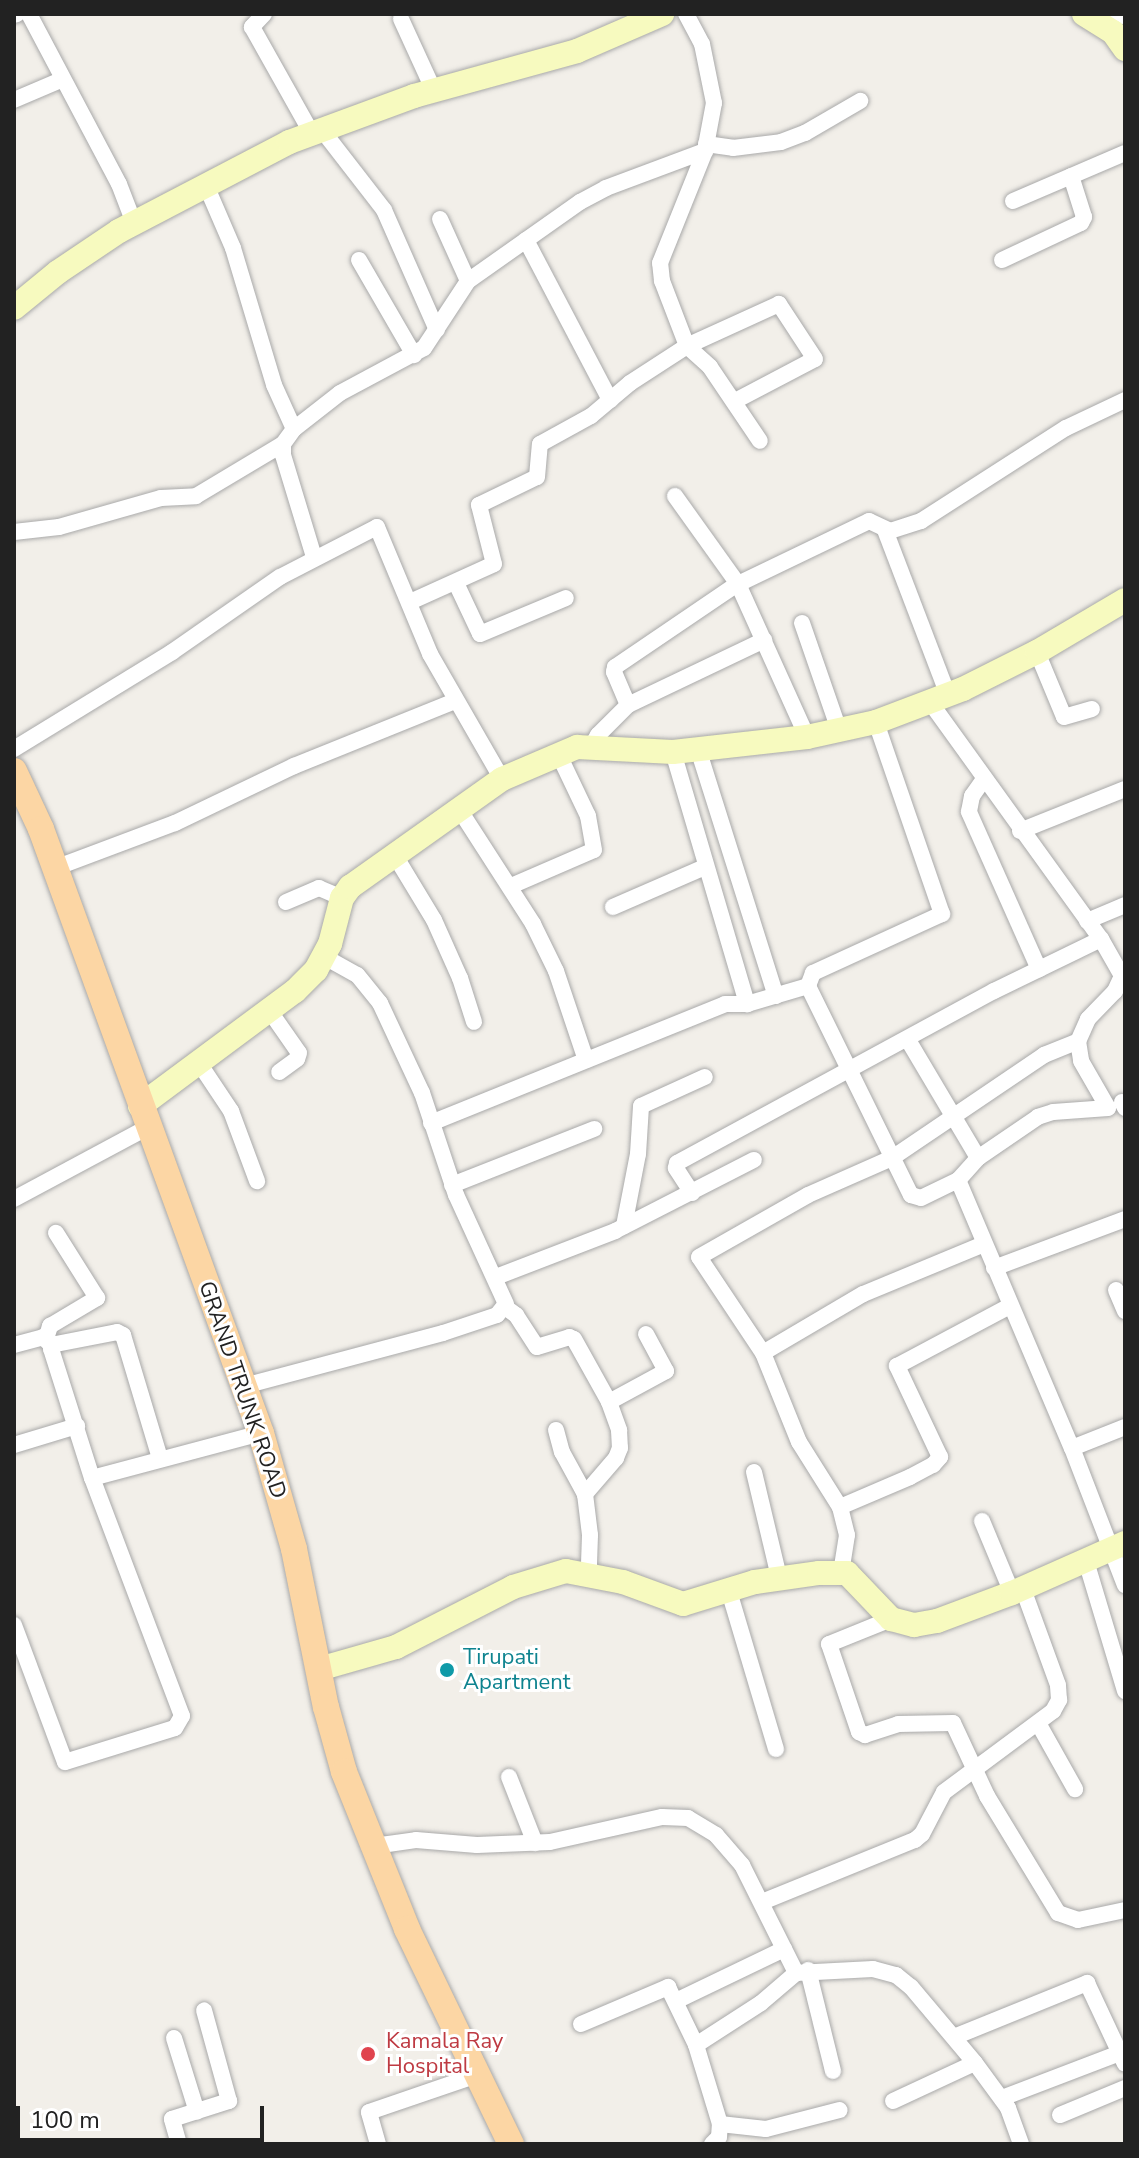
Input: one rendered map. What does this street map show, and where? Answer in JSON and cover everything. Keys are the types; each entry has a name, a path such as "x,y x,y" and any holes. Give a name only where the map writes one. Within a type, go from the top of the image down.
{"main road":[{"name":"GRAND TRUNK ROAD","path":"14,771 55,868 261,1433 294,1549 335,1745 407,1929 480,2074 511,2144"}],"street":[{"path":"29,14 61,80 119,184 134,223"},
{"path":"14,308 58,272 134,223 205,183 317,132 434,91 577,51 662,14"},
{"path":"686,14 702,44 714,103 706,148 660,263 662,281 687,346 710,367 760,441"},
{"path":"1093,19 1125,14"},
{"path":"255,18 317,132 384,210 437,330"},
{"path":"401,19 434,91"},
{"path":"1093,19 1113,32 1125,49"},
{"path":"14,100 61,80"},
{"path":"14,532 59,527 152,499 196,496 283,444 294,429 340,393 414,355 437,330 455,296 468,281 593,194 706,148 781,142 805,133 860,101"},
{"path":"1013,201 1125,153"},
{"path":"1002,260 1081,223 1084,217 1071,176"},
{"path":"205,183 233,248 274,385 294,429"},
{"path":"440,219 468,281"},
{"path":"526,240 610,400"},
{"path":"359,260 414,355"},
{"path":"410,602 495,562 479,505 537,477 536,450 540,444 591,416 687,346 775,304 783,306 815,359 735,401"},
{"path":"628,705 614,672 615,667 738,584 869,521 885,530 899,531 921,521 1066,428 1125,400"},
{"path":"283,444 314,557"},
{"path":"675,496 738,584 807,737"},
{"path":"14,749 133,677 314,557 380,528 430,654 502,779"},
{"path":"885,530 939,698 984,779 1101,939 1121,972 1123,985 1088,1019 1078,1041 1081,1061 1120,1105"},
{"path":"456,583 480,634 566,598"},
{"path":"14,1199 144,1117 199,1063 295,991 324,957 342,898 356,881 502,779 558,753 591,747 673,752 807,737 876,722 939,698 1037,652 1125,600"},
{"path":"802,623 839,730"},
{"path":"591,747 598,735 628,705 764,640"},
{"path":"1037,652 1064,717 1092,709"},
{"path":"55,868 175,823 294,766 455,701"},
{"path":"431,1123 725,1004 747,1004 808,986 816,971 942,914 876,722"},
{"path":"698,749 776,996"},
{"path":"673,752 747,1004"},
{"path":"511,886 594,850 588,816 558,753"},
{"path":"984,779 969,804 972,822 1039,969"},
{"path":"1020,831 1125,789"},
{"path":"459,809 511,886 556,971 586,1060"},
{"path":"394,854 434,920 460,978 474,1022"},
{"path":"613,907 705,867"},
{"path":"286,902 319,888 342,898"},
{"path":"1087,921 1125,905"},
{"path":"692,1193 676,1168 677,1163 1039,969 1101,939"},
{"path":"244,1386 443,1333 497,1315 505,1307 504,1292 452,1185 422,1093 380,1003 357,975 324,957"},
{"path":"808,986 911,1195 917,1198 958,1180 978,1158 1045,1114 1120,1105"},
{"path":"269,1010 299,1053 297,1059 279,1072"},
{"path":"908,1040 978,1158"},
{"path":"841,1572 847,1545 840,1507 799,1442 763,1353 699,1256 808,1195 892,1158 1044,1055 1078,1041"},
{"path":"199,1063 231,1111 257,1181"},
{"path":"624,1226 638,1154 641,1106 705,1077"},
{"path":"452,1185 594,1129"},
{"path":"496,1277 624,1226 754,1160"},
{"path":"958,1180 1072,1448 1119,1546 1125,1585"},
{"path":"994,1268 1125,1219"},
{"path":"14,1625 65,1762 175,1728 181,1723 182,1716 92,1478 49,1343 50,1326 97,1298 56,1233"},
{"path":"763,1353 863,1294 984,1244"},
{"path":"1116,1290 1125,1311"},
{"path":"840,1507 910,1477 940,1457 897,1366 1010,1306"},
{"path":"505,1307 516,1315 537,1347 569,1337 574,1339 609,1402 619,1430 620,1448 608,1470 585,1494"},
{"path":"14,1345 117,1332 123,1335 160,1458"},
{"path":"609,1402 666,1371 646,1334"},
{"path":"14,1445 77,1426"},
{"path":"1072,1448 1125,1427"},
{"path":"556,1430 562,1452 585,1494 590,1535 589,1573"},
{"path":"92,1478 261,1433"},
{"path":"754,1472 779,1577"},
{"path":"762,1902 915,1840 944,1792 1038,1723 1057,1705 1059,1692 1018,1591 982,1521"},
{"path":"319,1669 410,1641 525,1582 566,1571 623,1582 675,1603 694,1601 728,1588 779,1577 841,1572 852,1576 891,1619 904,1625 922,1625 1018,1591 1119,1546"},
{"path":"1086,1561 1125,1691"},
{"path":"728,1588 776,1749"},
{"path":"891,1619 829,1644 859,1732 865,1735 898,1724 951,1722 974,1771 1058,1913 1078,1920 1125,1910"},
{"path":"1038,1723 1075,1789"},
{"path":"509,1777 535,1843"},
{"path":"374,1846 416,1840 477,1845 535,1843 577,1837 662,1817 688,1818 725,1844 742,1865 784,1949 802,1971 833,2071"},
{"path":"676,2001 784,1949"},
{"path":"696,2045 771,1996 802,1971 873,1969 896,1975 954,2037 1002,2098 1021,2144"},
{"path":"954,2037 1087,1983 1123,2058 1002,2098"},
{"path":"581,2024 663,1988 670,1988 696,2045 720,2124 719,2137 712,2144"},
{"path":"179,2144 171,2120 229,2101 204,2010"},
{"path":"174,2038 197,2112"},
{"path":"893,2101 975,2063"},
{"path":"378,2144 368,2112 480,2074"},
{"path":"1060,2115 1125,2088"},
{"path":"720,2124 751,2130 766,2129 840,2110"}],"place":[{"name":"Tirupati Apartment","path":"447,1670"},
{"name":"Kamala Ray Hospital","path":"368,2054"}]}
